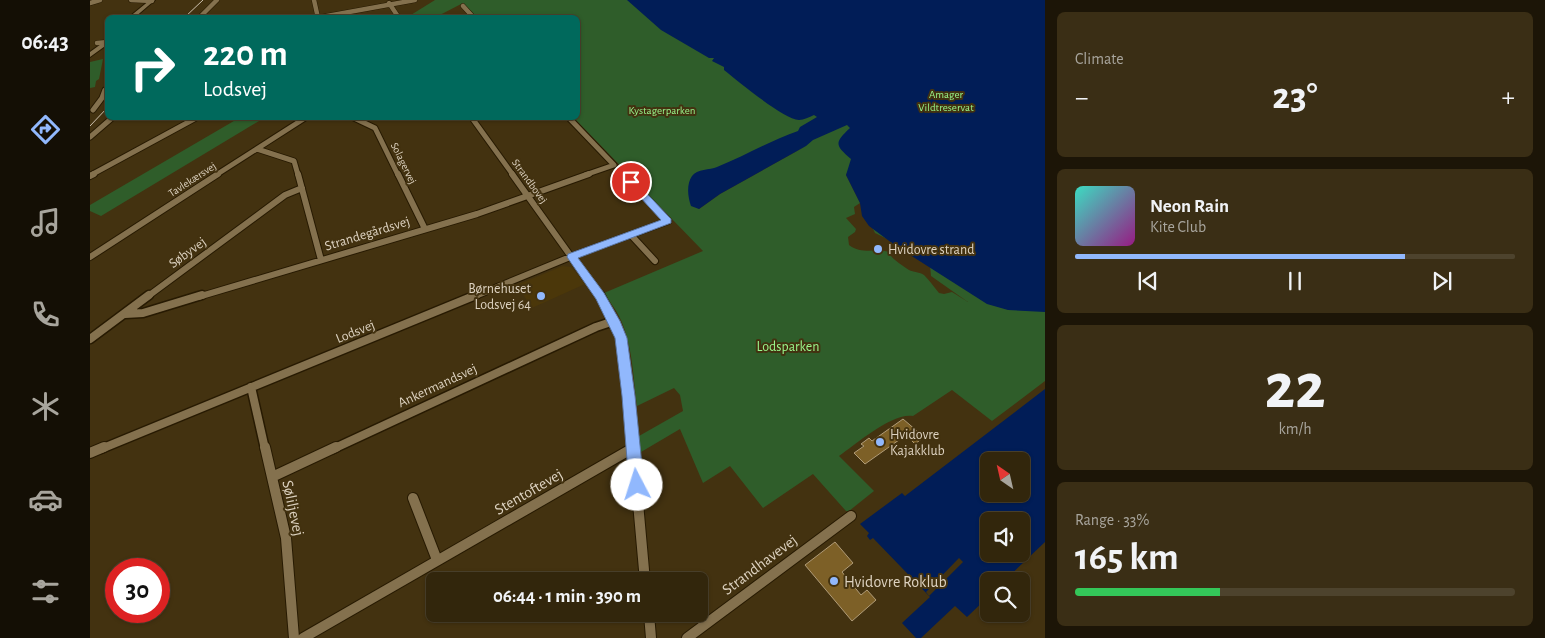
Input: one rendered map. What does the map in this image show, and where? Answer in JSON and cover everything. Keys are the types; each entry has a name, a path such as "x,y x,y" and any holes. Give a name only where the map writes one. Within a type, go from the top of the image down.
{"main road":[{"path":"134,15 155,0"},
{"path":"139,15 155,0"},
{"path":"90,48 105,37"},
{"path":"90,55 105,44"}],"street":[{"path":"90,3 100,0"},
{"path":"131,0 155,0"},
{"path":"201,15 217,0"},
{"path":"314,0 317,15"},
{"path":"387,0 397,15"},
{"path":"329,15 415,0"},
{"path":"463,6 471,15"},
{"path":"97,43 105,42"},
{"path":"93,110 102,98 105,90"},
{"path":"90,100 102,98"},
{"path":"90,137 110,120"},
{"path":"90,176 192,120"},
{"name":"Tavlekærsvej","path":"90,257 302,120"},
{"name":"Solagervej","path":"364,120 375,128 425,229"},
{"name":"Strandbovej","path":"473,120 600,296 621,338 645,572"},
{"name":"Strandegårdsvej","path":"125,314 143,313 425,229 529,196 614,165 571,120"},
{"path":"257,149 294,161 321,260"},
{"name":"Lodsvej","path":"90,453 572,257 668,221 631,182"},
{"name":"Søbyvej","path":"90,339 285,195 302,188"},
{"path":"631,235 655,261"},
{"name":"Ankermandsvej","path":"272,477 587,331 614,321"},
{"name":"Søliljevej","path":"251,388 286,538 294,638"},
{"name":"Stentoftevej","path":"303,638 633,448"},
{"path":"413,498 437,560"},
{"name":"Strandhavevej","path":"687,638 851,516"},
{"path":"650,622 651,638"}],"shaded area":[{"name":"Børnehuset Lodsvej 64","path":"563,266 571,267 585,284 532,308 517,285"}],"green space":[{"path":"435,0 1045,0 1045,381 992,421 952,390 913,416 895,419 875,430 839,456 874,491 849,511 846,511 813,474 763,508 730,466 703,483 680,429 641,452 639,436 683,411 680,395 674,388 637,406 632,361 624,327 616,310 604,293 703,251 576,120 580,120 580,15 475,15 463,3 440,15 411,15","holes":["806,146 720,194 699,209 692,204","847,173 875,233 912,251 930,265 931,276 968,302 952,292 939,293 924,275 909,270 894,259 889,252 864,251 849,245 848,237 856,229 846,218 855,214 854,207 860,203 846,175"]},
{"path":"103,59 99,79 96,81 95,87 90,88 90,62"},
{"path":"236,120 261,120 101,216 90,211 90,205"}],"water":[{"name":"Amager Vildtreservat","path":"627,0 1045,0 1045,312 1008,310 987,304 896,246 869,226 862,216 860,203 846,175 851,159 839,147 841,137 850,128 847,125 813,140 806,146 720,194 699,209 691,206 688,187 694,174 717,167 798,131 800,127 817,117 814,115 799,120 782,113 739,82 724,70 724,67 712,61 714,58 709,58 661,30"},
{"path":"1045,389 1045,542 1030,556 1030,512 980,512 980,562 1024,562 1013,572 980,572 980,605 967,617 955,606 921,638 916,638 902,623 930,597 873,538 870,540 867,536 869,533 860,524 902,493 905,496"}],"pier":[{"path":"959,558 963,562 929,596 926,592"}],"building":[{"name":"Hvidovre Kajakklub","path":"903,419 924,437 915,444 906,435 865,464 854,453 864,446 861,444 869,438 872,441"},
{"name":"Hvidovre Roklub","path":"835,542 853,563 842,572 861,595 867,590 876,600 852,621 805,565"}],"tram line":[{"path":"187,15 203,0"},
{"path":"90,126 105,110"}],"place":[{"name":"Hvidovre strand","path":"878,249"},
{"name":"Børnehuset Lodsvej 64","path":"541,296"},
{"name":"Hvidovre Kajakklub","path":"880,442"},
{"name":"Hvidovre Roklub","path":"834,581"}],"route":[{"path":"631,182 668,221 572,257 600,296 621,338 629,396 637,485"}],"park label":[{"name":"Kystagerparken","path":"662,110"},
{"name":"Lodsparken","path":"788,346"}]}
